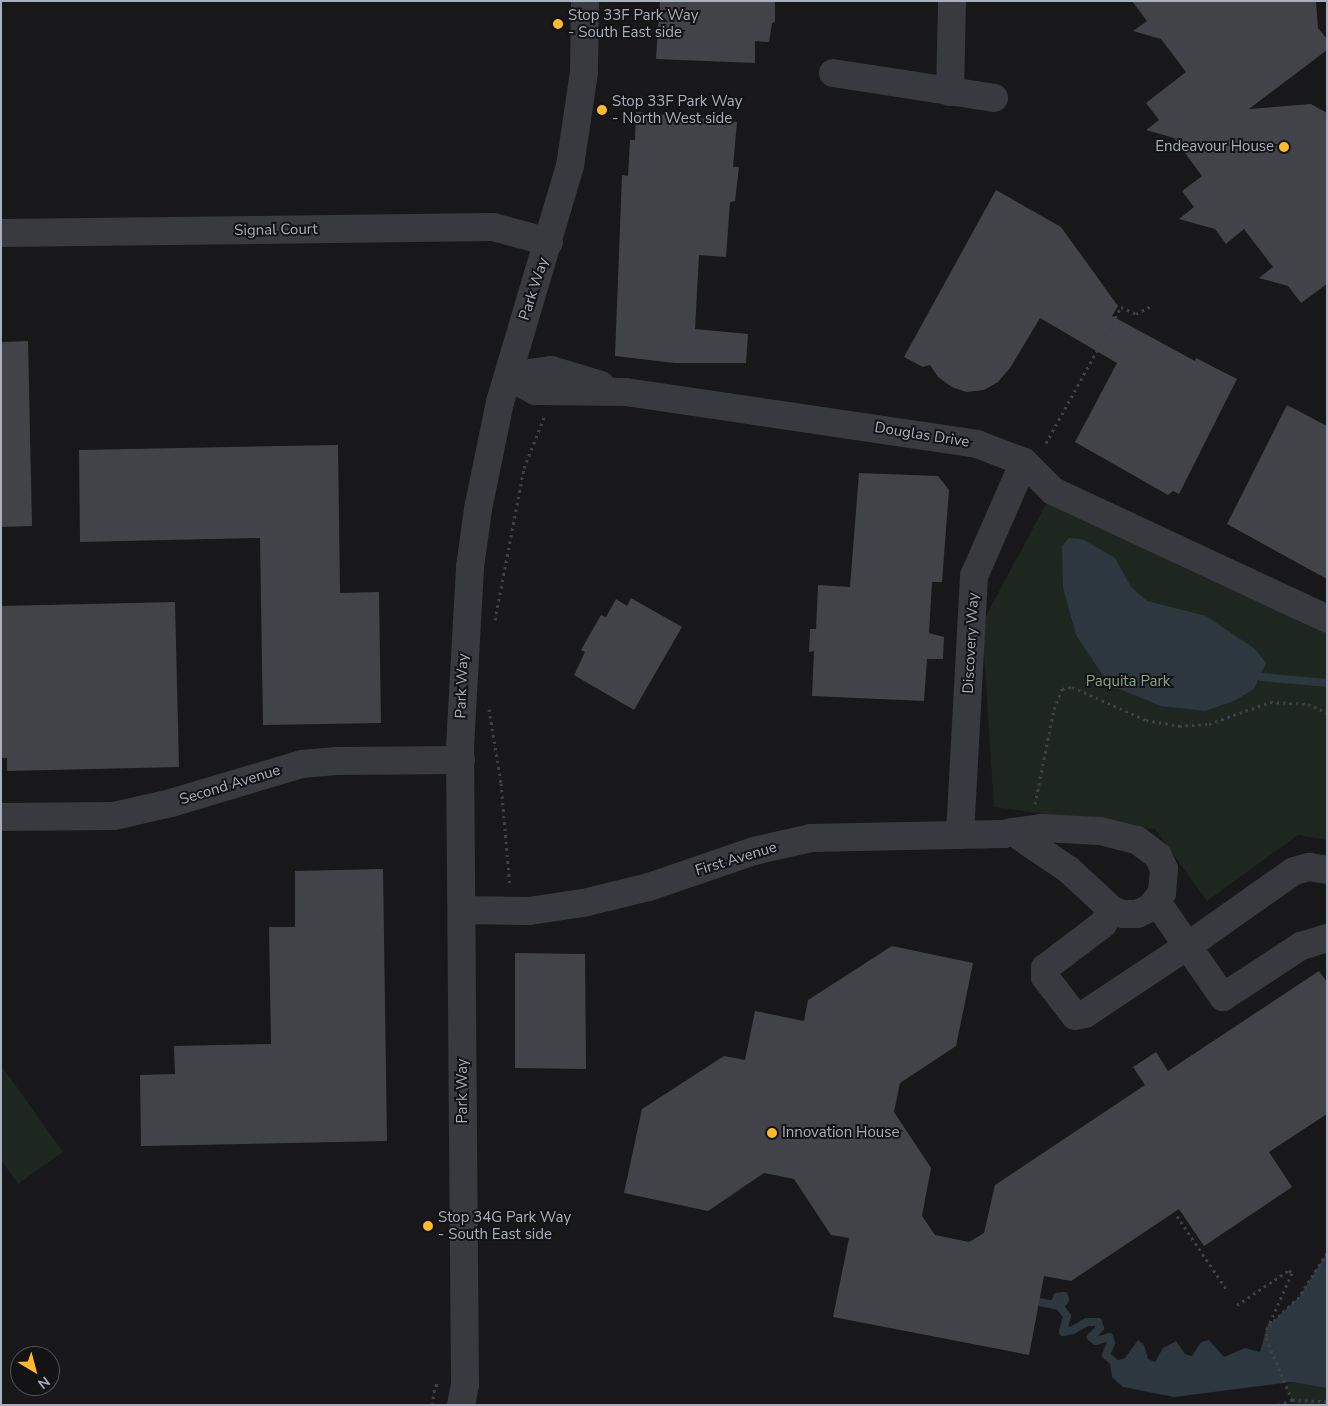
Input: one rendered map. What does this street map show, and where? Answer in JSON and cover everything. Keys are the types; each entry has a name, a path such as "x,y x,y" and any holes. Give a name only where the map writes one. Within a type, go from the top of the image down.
{"street":[{"name":"Park Way","path":"468,1398 460,760 461,694 470,567 478,509 508,376 570,166 584,72 585,1"},
{"path":"950,92 952,1"},
{"path":"833,74 994,98"},
{"name":"Signal Court","path":"1,233 493,227 549,242"},
{"name":"Douglas Drive","path":"508,376 551,370 626,392 951,438 1024,462 1053,491 1327,619"},
{"name":"Discovery Way","path":"960,835 974,576 1024,462"},
{"name":"Second Avenue","path":"1,817 114,816 171,803 302,764 338,761 460,760"},
{"name":"First Avenue","path":"462,910 529,911 583,903 649,887 754,851 812,838 960,835 1013,832 1042,828 1100,831 1137,840 1158,856 1164,869 1165,883 1157,902"},
{"path":"1013,832 1069,870 1112,910 1123,914 1137,914 1157,902 1189,945 1223,998 1301,946 1327,938"},
{"path":"1112,910 1103,924 1045,968 1045,977 1075,1016 1085,1014 1189,945 1294,871 1309,867 1327,870"}],"path":[{"path":"1046,443 1121,307 1136,314 1153,305"},
{"path":"494,624 524,468 546,410"},
{"path":"1042,828 1035,802 1054,709 1062,689 1072,687 1146,720 1178,726 1209,724 1270,702 1308,704 1327,713"},
{"path":"488,699 501,783 511,892"},
{"path":"1177,1216 1227,1290"},
{"path":"1268,1327 1298,1297 1327,1253"},
{"path":"1238,1305 1289,1270 1292,1273 1268,1327 1266,1338 1292,1400"},
{"path":"1278,1405 1292,1400 1327,1401"}],"green space":[{"name":"Paquita Park","path":"1053,491 1327,619 1327,840 1298,835 1207,901 1155,829 994,807 982,623"},
{"path":"1,1065 63,1152 18,1184 1,1160"},
{"path":"1292,1382 1327,1388 1327,1405 1294,1405 1285,1386"}],"shaded area":[{"path":"1069,538 1082,539 1115,558 1131,587 1147,601 1206,616 1255,649 1266,663 1254,689 1234,701 1205,711 1161,706 1117,688 1102,674 1076,635 1063,587 1062,546"},
{"path":"1327,1253 1327,1388 1292,1382 1174,1397 1123,1387 1112,1377 1110,1363 1125,1358 1138,1340 1144,1345 1148,1359 1155,1362 1163,1348 1176,1341 1185,1354 1192,1356 1201,1342 1209,1340 1224,1357 1245,1348 1260,1352 1267,1327 1299,1297"}],"building":[{"path":"660,1 775,1 775,22 772,23 769,42 755,41 755,63 656,59"},
{"name":"Endeavour House","path":"1132,1 1316,2 1318,28 1327,39 1327,50 1249,109 1311,104 1327,113 1327,284 1301,303 1288,286 1259,278 1273,267 1244,229 1226,244 1215,229 1179,219 1194,207 1182,191 1202,176 1174,138 1146,130 1159,120 1146,103 1186,72 1161,39 1133,31 1147,21"},
{"path":"636,112 737,122 733,167 739,167 735,201 730,202 726,257 699,255 695,329 748,334 746,363 675,363 615,356 622,175 628,176 630,140 635,140"},
{"path":"996,190 1061,227 1118,306 1112,316 1195,361 1196,358 1237,379 1179,494 1173,491 1168,495 1075,442 1117,363 1040,318 1010,368 998,382 984,390 966,392 952,387 938,377 930,365 923,367 904,357"},
{"path":"28,341 32,526 1,527 1,342"},
{"path":"1287,405 1327,426 1327,579 1227,524"},
{"path":"338,445 340,593 379,592 381,723 263,725 260,538 80,542 79,450"},
{"path":"859,473 938,476 949,490 942,582 932,582 929,633 944,637 943,659 927,659 924,701 812,696 814,651 809,652 810,629 816,629 818,585 850,587"},
{"path":"631,598 682,627 634,710 574,675 585,652 581,650 601,615 606,617 616,599 627,606"},
{"path":"175,602 179,767 7,771 7,758 1,758 1,606"},
{"path":"383,869 387,1141 141,1146 140,1075 175,1074 174,1046 271,1044 269,927 295,927 295,871"},
{"name":"Innovation House","path":"892,946 973,963 956,1046 900,1083 894,1112 931,1168 922,1216 935,1235 969,1242 984,1233 995,1185 1145,1085 1133,1067 1156,1052 1168,1071 1319,971 1327,982 1327,1114 1269,1152 1292,1187 1204,1246 1179,1209 1071,1281 1044,1276 1029,1355 833,1317 849,1238 831,1235 794,1179 764,1173 708,1211 624,1193 642,1109 724,1056 745,1060 755,1011 804,1021 808,1000"},
{"path":"515,953 585,954 586,1069 515,1068"}],"waterway":[{"path":"1261,677 1327,683"},
{"path":"1039,1302 1054,1305 1057,1297 1064,1296 1065,1300 1060,1307 1067,1316 1063,1332 1073,1330 1087,1322 1098,1322 1100,1328 1091,1337 1096,1341 1109,1337 1111,1343 1106,1355 1114,1362"}],"place":[{"name":"Stop 33F Park Way - South East side","path":"558,24"},
{"name":"Stop 33F Park Way - North West side","path":"602,110"},
{"name":"Endeavour House","path":"1284,147"},
{"name":"Innovation House","path":"772,1133"},
{"name":"Stop 34G Park Way - South East side","path":"428,1226"}]}
